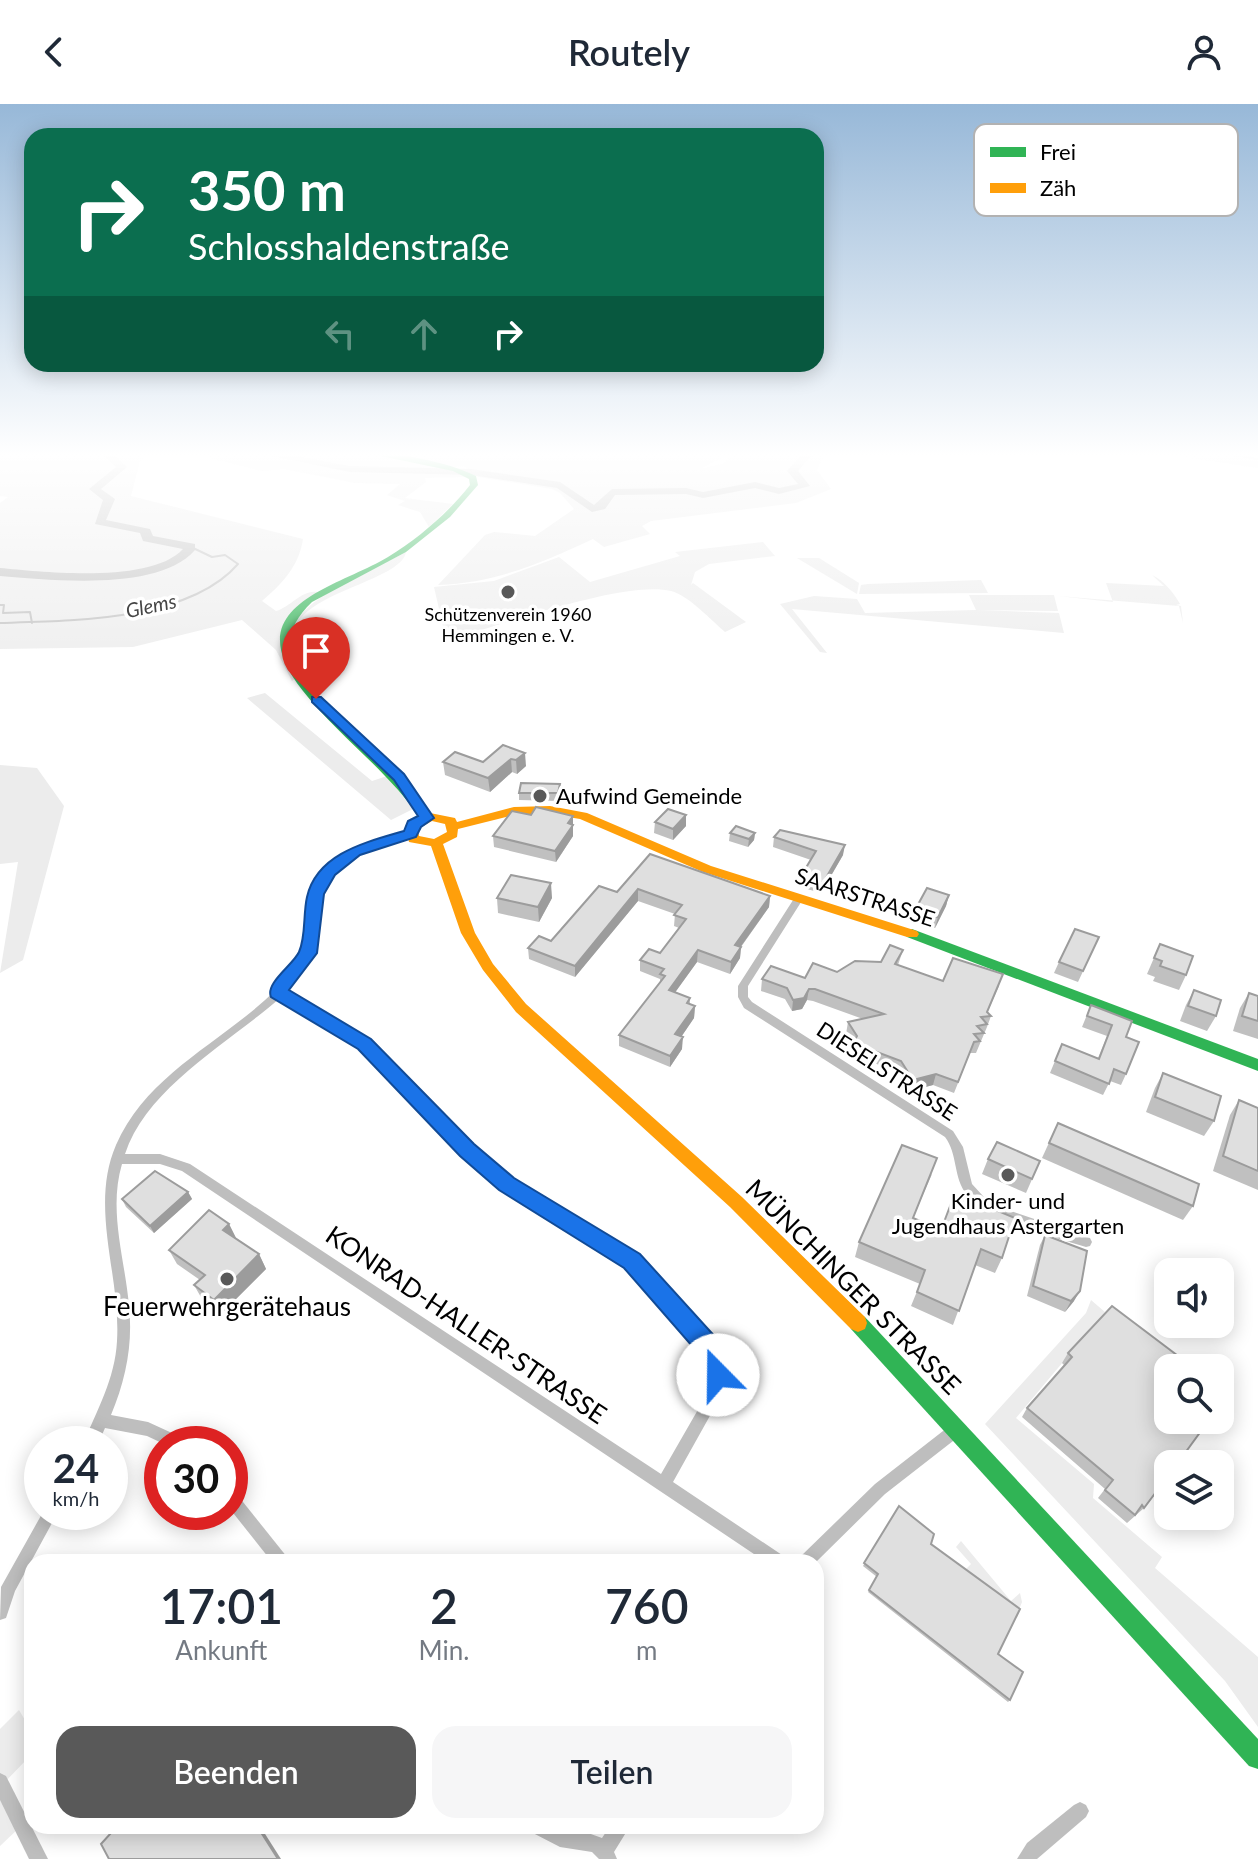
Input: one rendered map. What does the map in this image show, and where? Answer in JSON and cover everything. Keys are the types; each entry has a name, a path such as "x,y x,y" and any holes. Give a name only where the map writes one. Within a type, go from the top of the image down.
{"street":[{"path":"418,535 403,552 303,607 290,622 285,637 292,664 309,691 399,777 426,818"},
{"name":"SAARSTRASSE","path":"454,826 514,811 573,813 707,869 927,939 1258,1065"},
{"path":"442,817 454,826 451,836 436,843 419,842 410,834 414,824 426,818 442,817"},
{"path":"99,1426 114,1390 125,1332 108,1217 108,1192 116,1159 131,1127 156,1094 278,992 308,953 316,894 328,872 355,852 410,834"},
{"name":"MÜNCHINGER STRASSE","path":"436,843 468,933 488,967 521,1008 775,1240 879,1343 1258,1757"},
{"name":"DIESELSTRASSE","path":"798,899 743,986 743,997 748,1005 949,1134 957,1145 966,1183 982,1202 1086,1242"},
{"path":"278,992 364,1044 486,1167 541,1207 632,1261 714,1356 718,1375 714,1396 664,1483"},
{"name":"KONRAD-HALLER-STRASSE","path":"116,1159 160,1159 186,1167 768,1554"},
{"path":"102,1420 144,1428"},
{"path":"813,1554 880,1489 957,1429"},
{"path":"248,1520 276,1554"},
{"path":"27,1554 41,1530"},
{"path":"0,1612 24,1560"},
{"path":"0,1782 24,1829"},
{"path":"1026,1859 1033,1849 1080,1811"},
{"path":"26,1834 39,1859"},
{"path":"552,1834 560,1838 584,1840 607,1854 617,1834"}],"shaded area":[{"path":"0,535 287,535 303,539 298,558 288,574 262,601 276,611 302,595 318,592 282,630 282,646 296,678 292,681 276,650 242,620 133,647 0,649"},
{"path":"485,535 647,535 604,547 593,539 499,576 438,585"},
{"path":"763,542 775,556 709,564 695,572 691,585 693,583 746,622 725,632 678,593 649,589 560,606 446,640 434,587 494,581 559,557 590,582 680,556 675,552"},
{"path":"406,552 397,565 308,611 296,627 297,647 315,672 303,675 290,640 293,625 303,612 336,588"},
{"path":"797,558 819,558 859,583 857,594"},
{"path":"1152,575 1164,583 1178,600 1180,604 1176,605 1181,606 1183,623 1179,606 1112,600 1106,583 1164,586"},
{"path":"981,580 988,593 859,594 861,585 868,584"},
{"path":"969,595 1054,595 1058,611 977,610 1059,613 1064,633 792,609 827,653 820,652 780,604 814,596 857,599 865,613 976,610"},
{"path":"1058,596 1112,600 1113,602"},
{"path":"265,693 372,781 387,776 413,809 391,820 247,698"},
{"path":"0,765 37,768 64,806 23,960 0,973 18,862 0,864"},
{"path":"1091,1300 1105,1312 1016,1418 1094,1484 1093,1498 1162,1557 1155,1568 1258,1657 1258,1727 1225,1681 985,1424 1086,1313"},
{"path":"961,1541 1011,1601 1020,1593 1022,1602 1018,1612 973,1579 966,1569 971,1564 956,1547"},
{"path":"19,1710 24,1718 24,1762 2,1785 21,1826 0,1846 0,1729"}],"building":[{"path":"503,745 525,753 516,760 511,759 488,778 443,762 455,752 483,762"},
{"path":"521,783 560,784 558,793 519,793"},
{"path":"536,807 573,816 568,823 573,825 555,851 493,836 512,811 531,815"},
{"path":"668,809 686,815 673,829 655,822"},
{"path":"736,826 755,833 749,839 730,833"},
{"path":"780,830 845,845 823,883 801,876 816,851 774,837"},
{"path":"650,854 770,896 735,945 741,947 731,962 698,950 669,990 690,998 687,1003 695,1006 675,1034 683,1037 670,1056 619,1035 665,976 660,974 664,969 640,960 649,949 660,953 686,919 674,915 682,905 638,889 575,966 528,948 539,936 551,941 599,886 617,892"},
{"path":"511,875 551,883 538,907 497,898"},
{"path":"927,888 949,895 938,917 915,910"},
{"path":"1075,929 1099,937 1083,971 1059,962"},
{"path":"1160,944 1193,956 1186,975 1160,966 1162,961 1154,958"},
{"path":"890,945 903,950 895,964 943,981 953,958 1003,974 987,1012 991,1016 981,1017 987,1024 977,1026 984,1033 974,1034 980,1041 974,1042 958,1082 936,1074 913,1080 901,1061 853,1043 857,1036 848,1022 884,1014 815,989 809,989 804,998 793,1000 787,988 762,979 771,966 805,978 813,963 837,972 855,961 881,962"},
{"path":"1194,990 1221,1000 1216,1016 1188,1006"},
{"path":"1249,993 1258,996 1258,1021 1242,1016"},
{"path":"1091,1005 1132,1021 1126,1037 1139,1042 1126,1074 1114,1069 1109,1084 1055,1061 1062,1044 1099,1059 1112,1025 1087,1016"},
{"path":"1163,1073 1221,1096 1214,1121 1155,1097"},
{"path":"1239,1100 1258,1108 1258,1171 1223,1156"},
{"path":"1058,1123 1199,1184 1193,1206 1049,1143"},
{"path":"997,1142 1040,1161 1032,1179 988,1159"},
{"path":"902,1145 937,1158 913,1218 941,1230 955,1193 1015,1218 1002,1258 981,1249 959,1311 917,1292 925,1270 859,1242"},
{"path":"155,1171 188,1192 150,1226 122,1199"},
{"name":"Feuerwehrgerätehaus","path":"209,1210 229,1224 223,1230 259,1254 214,1300 194,1285 205,1275 169,1250"},
{"path":"1045,1235 1087,1251 1080,1291 1071,1301 1033,1286"},
{"path":"1112,1306 1175,1354 1154,1354 1154,1434 1199,1434 1187,1450 1154,1450 1154,1495 1135,1515 1105,1490 1113,1480 1027,1408 1072,1357 1068,1353"},
{"path":"899,1506 934,1534 931,1544 1020,1609 998,1654 1023,1672 1010,1700 869,1590 878,1574 864,1563"},
{"path":"110,1834 262,1834 278,1859 109,1859 101,1844"}],"waterway":[{"name":"Glems","path":"0,572 73,576 134,573 160,568 180,559 191,547 147,539 146,535"},
{"name":"Glems","path":"32,622 94,618 160,607 190,597 217,583 238,564 225,555 212,557 191,547"},
{"path":"0,605 4,605 3,613 30,612 32,622"},
{"name":"Glems","path":"0,623 32,622"}],"traffic: fast":[{"path":"425,535 378,566 308,600 295,612 287,627 285,645 291,666 305,688 393,775 426,818"},
{"path":"912,934 1258,1065"},
{"path":"858,1323 1258,1757"}],"traffic: slow":[{"path":"454,826 514,811 550,810 583,816 707,869 912,934"},
{"path":"430,817 451,821 453,834 436,843 413,839 412,827 430,817"},
{"path":"436,843 468,933 488,967 521,1008 736,1202 858,1323"}],"place":[{"name":"Schützenverein 1960 Hemmingen e. V.","path":"508,592"},
{"name":"Aufwind Gemeinde","path":"540,796"},
{"name":"Kinder- und Jugendhaus Astergarten","path":"1008,1175"},
{"name":"Feuerwehrgerätehaus","path":"227,1279"}],"route":[{"path":"316,699 399,777 426,818 414,824 410,834 355,852 328,872 316,894 312,943 308,953 278,992 364,1044 467,1150 506,1184 623,1254 639,1267 711,1349 718,1375"}]}
